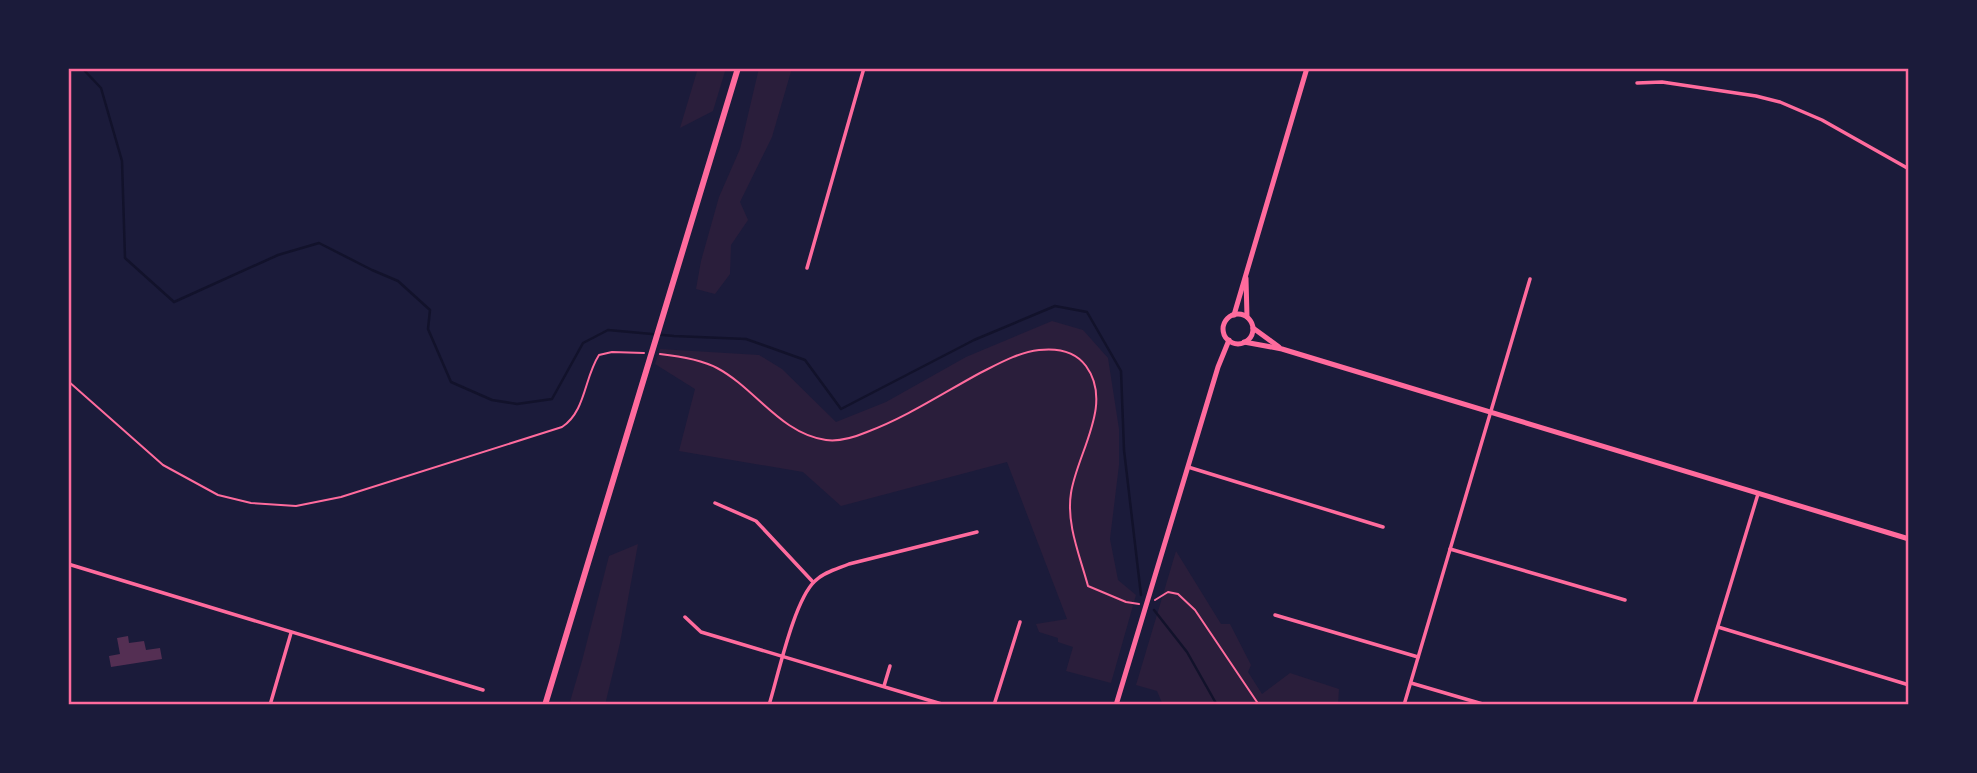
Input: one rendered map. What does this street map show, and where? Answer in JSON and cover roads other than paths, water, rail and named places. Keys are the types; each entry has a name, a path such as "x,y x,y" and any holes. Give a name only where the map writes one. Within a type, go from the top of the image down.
{"highway":[{"path":"545,705 738,68"}],"street":[{"path":"807,268 864,68"},
{"path":"1307,68 1234,315 1224,325 1225,335 1229,340 1283,349 1909,539"},
{"path":"1637,83 1662,82 1780,102 1822,120 1909,169"},
{"path":"1246,273 1247,317 1253,328 1283,349"},
{"path":"1404,705 1530,279"},
{"path":"1234,315 1247,317"},
{"path":"1244,342 1251,337 1253,328"},
{"path":"1116,705 1218,368 1229,340"},
{"path":"1188,467 1382,527"},
{"path":"1694,705 1758,494"},
{"path":"715,503 756,521 813,582"},
{"path":"769,705 801,601 813,582 830,571 849,564 977,532"},
{"path":"1450,549 1625,600"},
{"path":"68,564 483,690"},
{"path":"1275,615 1418,657"},
{"path":"685,617 701,632 945,705"},
{"path":"994,705 1020,622"},
{"path":"1718,626 1909,685"},
{"path":"270,705 292,632"},
{"path":"884,686 890,666"},
{"path":"1411,683 1486,705"}],"waterway":[{"path":"82,68 101,88 122,161 125,258 174,302 278,255 319,243 398,281 430,310 428,329 451,382 492,400 517,404 552,399 583,343 608,330 746,339 805,360 841,409 974,340 1055,306 1087,312 1121,371 1124,450 1141,595"},
{"path":"1154,610 1187,652 1217,705"}]}
